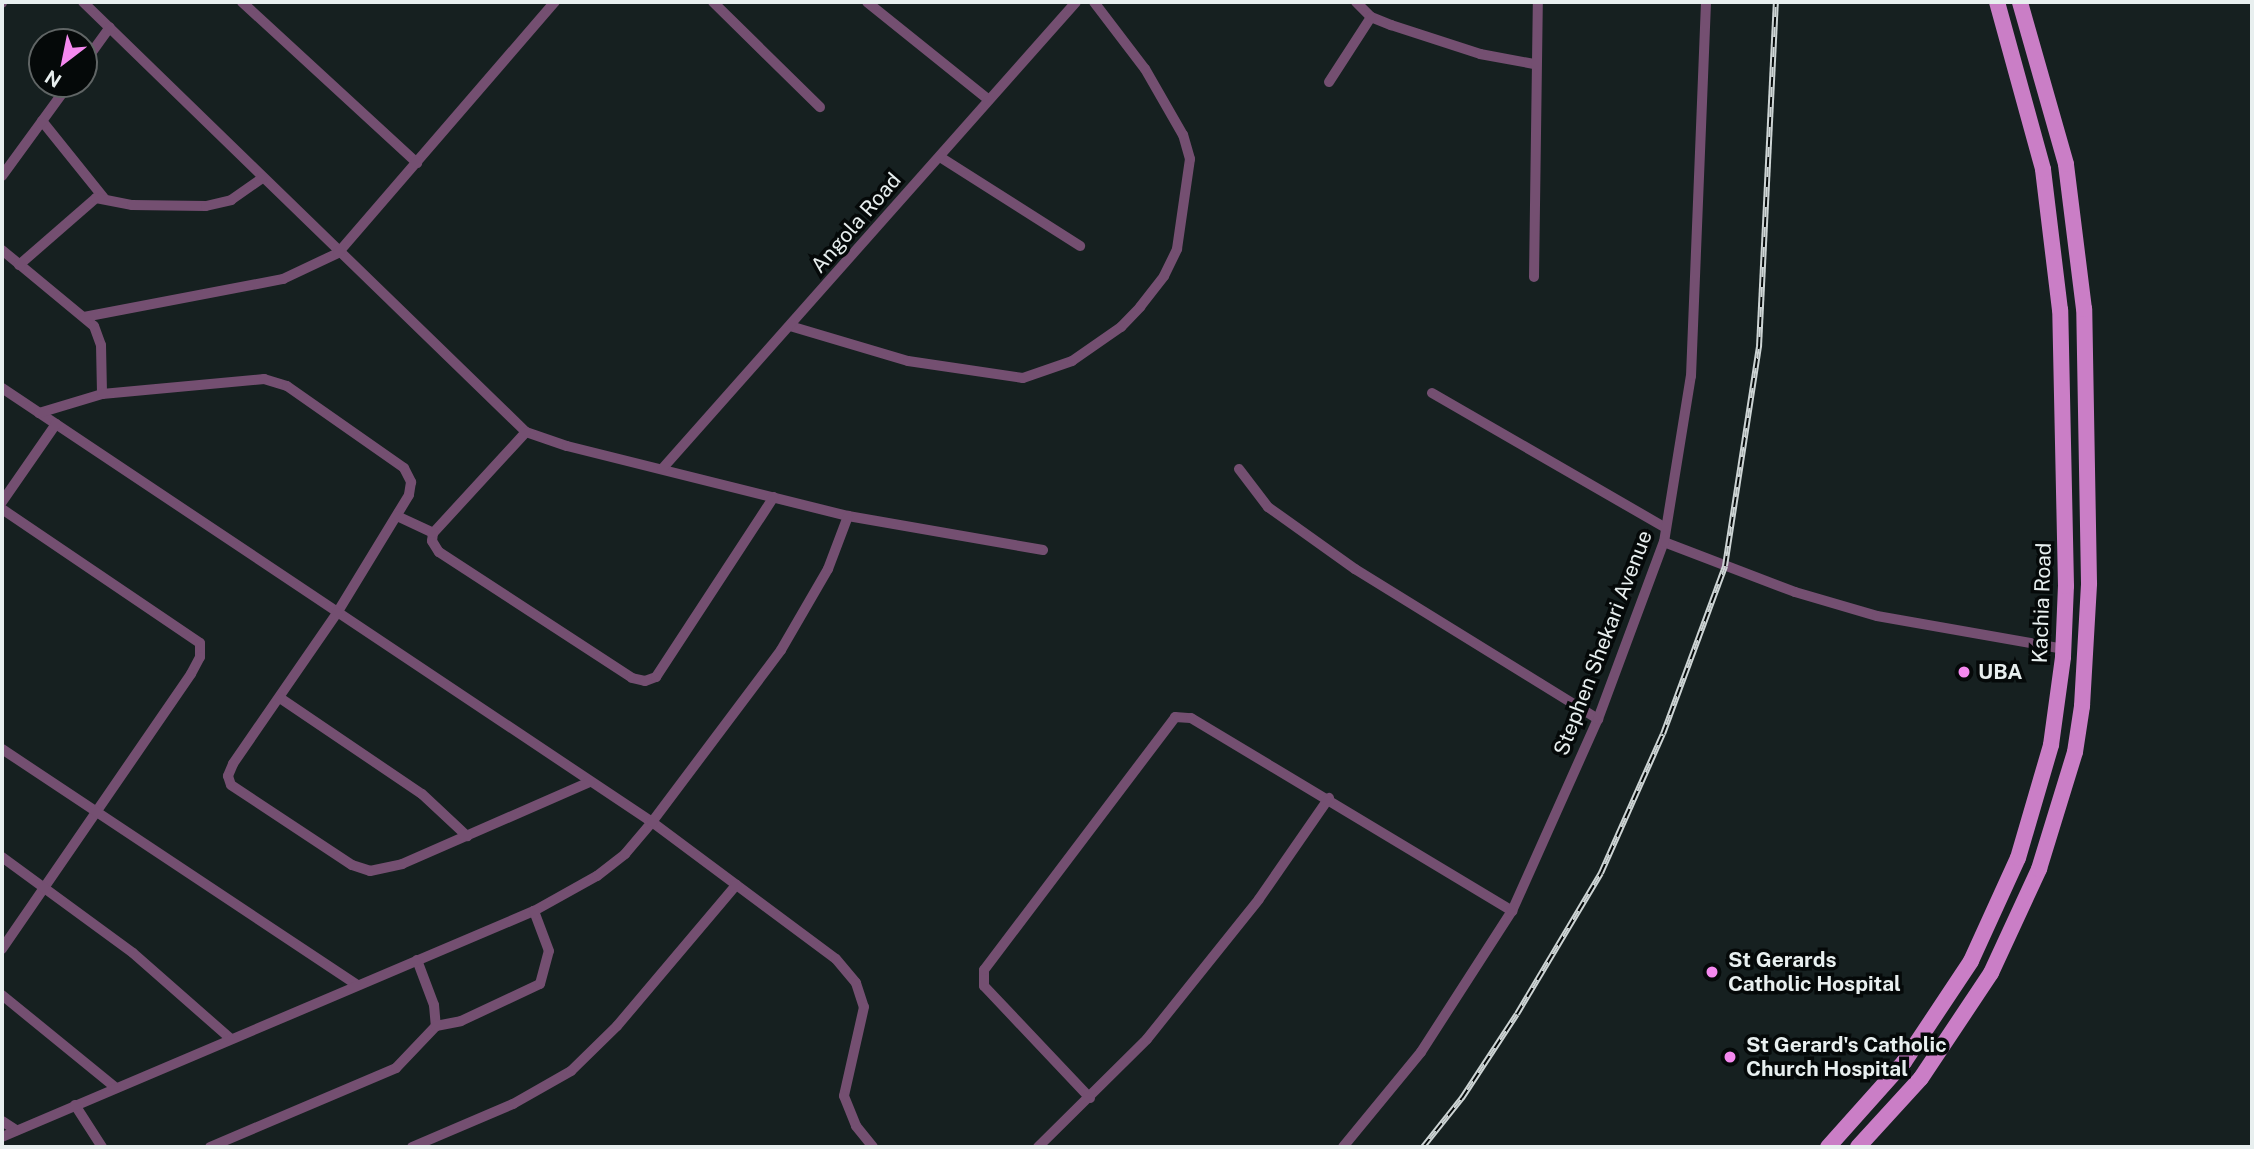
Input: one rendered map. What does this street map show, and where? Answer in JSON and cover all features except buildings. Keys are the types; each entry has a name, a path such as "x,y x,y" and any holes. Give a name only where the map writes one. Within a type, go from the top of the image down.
{"main road":[{"name":"Kachia Road","path":"1828,1147 1881,1089 1935,1019 1996,909 2040,790 2051,745 2064,649 2060,310 2051,207 2033,122 1997,2"},
{"path":"1858,1147 1929,1068 1991,974 2039,869 2074,752 2081,706 2089,583 2084,309 2066,164 2020,2"}],"street":[{"path":"83,2 338,253 526,432 848,516 1042,550"},
{"path":"242,2 417,163"},
{"path":"84,317 283,279 338,253 555,2"},
{"path":"713,2 820,107"},
{"path":"867,2 989,100"},
{"name":"Angola Road","path":"662,469 1076,2"},
{"path":"790,326 908,361 1023,379 1072,361 1121,327 1140,307 1164,276 1177,249 1190,159 1183,135 1145,69 1094,2"},
{"path":"1356,2 1371,17 1480,54 1534,64"},
{"path":"1534,277 1534,64 1538,2"},
{"name":"Stephen Shekari Avenue","path":"1343,1147 1421,1052 1513,911 1598,719 1664,542 1691,376 1706,2"},
{"path":"1329,82 1371,17"},
{"path":"98,44 110,27"},
{"path":"2,176 59,98"},
{"path":"42,121 104,198"},
{"path":"940,157 1080,246"},
{"path":"19,265 88,202 104,198 132,205 206,206 231,200 262,178"},
{"path":"2,250 94,326 101,345 102,394"},
{"path":"39,412 102,394 237,379 264,379 287,386 404,468 411,482 397,516 337,613 233,764 228,776 231,785 352,865 370,871 402,864 590,782"},
{"path":"2,388 652,822 836,959 856,983 864,1007 844,1096 856,1126 873,1147"},
{"path":"1432,393 1666,527"},
{"path":"2,502 56,424"},
{"path":"433,533 526,432"},
{"path":"1239,469 1268,507 1355,569 1598,719"},
{"path":"397,516 433,533 439,552 632,678 645,681 656,677 774,497"},
{"path":"2,509 200,643 200,657 191,674 2,949"},
{"path":"2,1137 534,911 597,876 625,854 652,822 781,650 828,569 848,516"},
{"path":"1664,542 1795,592 1877,616 2064,649"},
{"path":"280,698 422,793 467,836"},
{"path":"1090,1098 984,986 984,970 1175,717 1191,718 1329,798 1513,911"},
{"path":"2,749 357,985"},
{"path":"1038,1147 1090,1098 1147,1038 1259,900 1329,798"},
{"path":"2,857 45,887 192,1002 230,1039"},
{"path":"411,1147 513,1104 571,1071 617,1026 736,885"},
{"path":"210,1147 396,1068 436,1026 461,1021 540,984 549,951 534,911"},
{"path":"417,960 434,1005 436,1026"},
{"path":"2,995 116,1088"},
{"path":"75,1105 102,1147"},
{"path":"2,1121 16,1130"}],"railway":[{"path":"1423,1147 1462,1098 1517,1014 1601,873 1663,734 1725,566 1759,347 1776,2"}],"place":[{"name":"UBA","path":"1964,672"},
{"name":"St Gerards Catholic Hospital","path":"1712,972"},
{"name":"St Gerard's Catholic Church Hospital","path":"1730,1057"}]}
